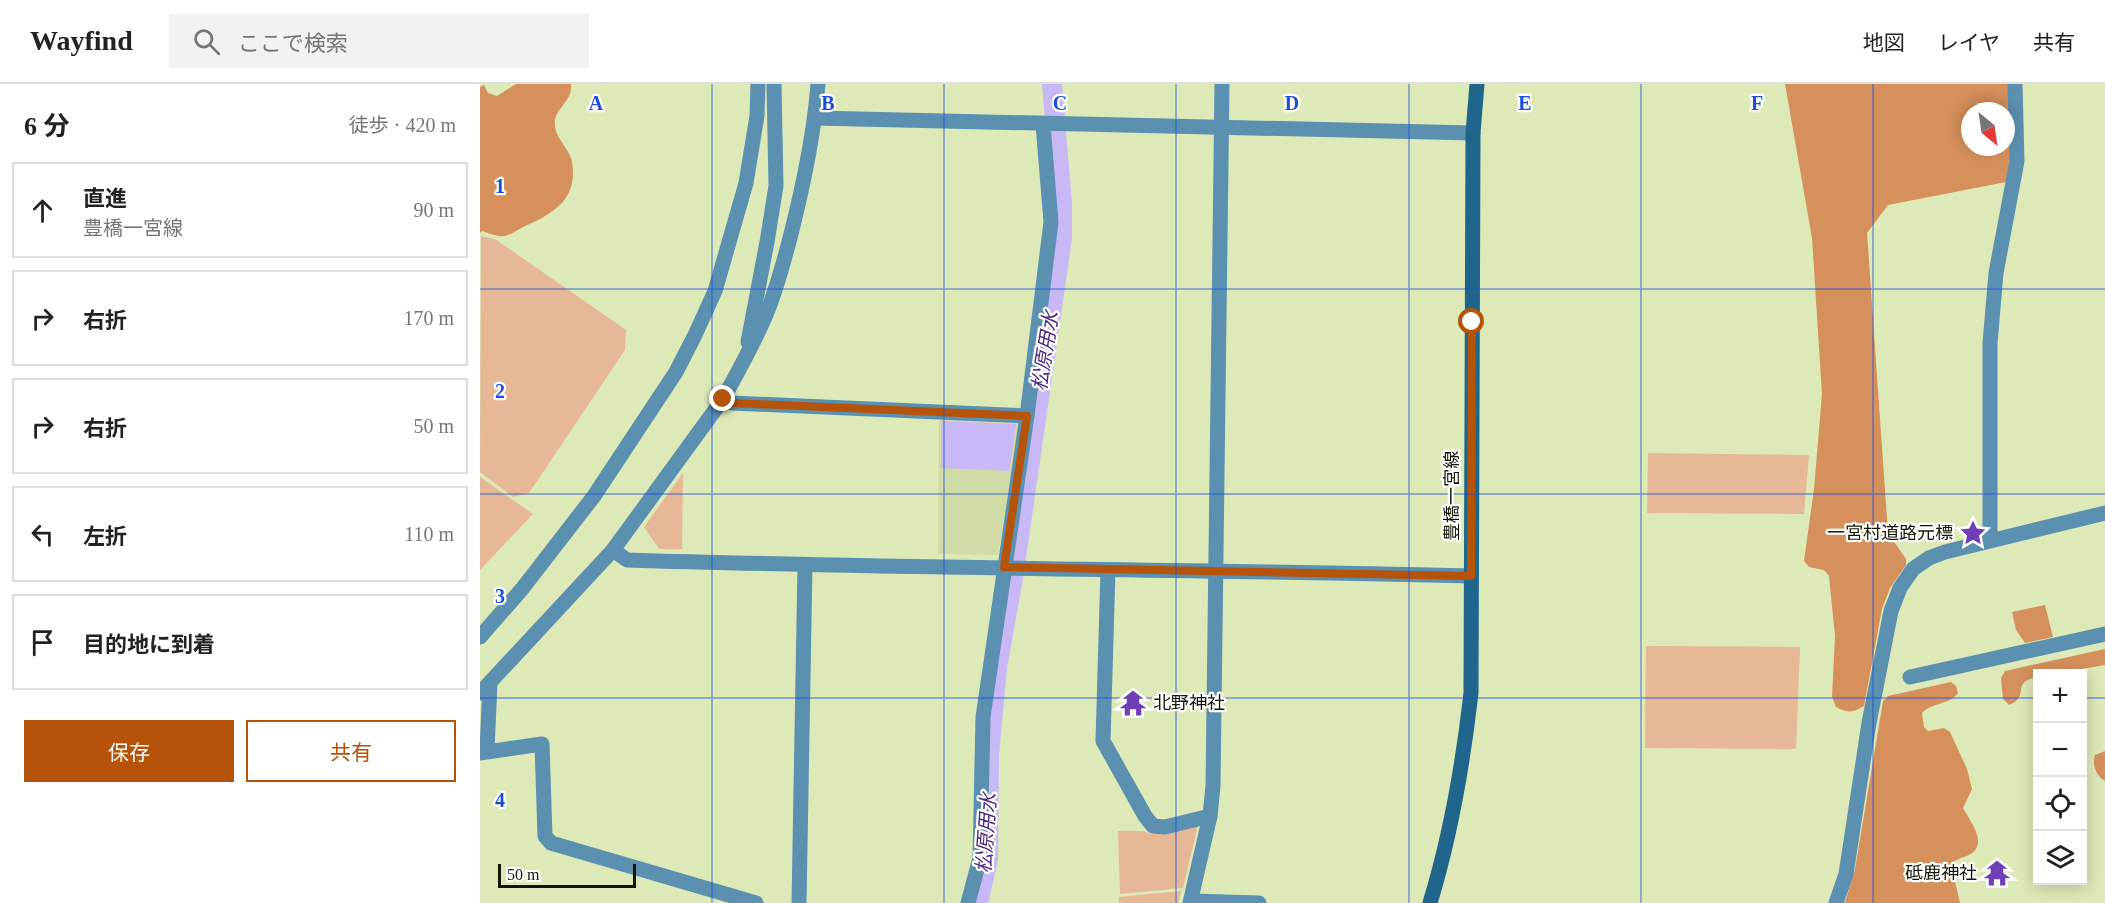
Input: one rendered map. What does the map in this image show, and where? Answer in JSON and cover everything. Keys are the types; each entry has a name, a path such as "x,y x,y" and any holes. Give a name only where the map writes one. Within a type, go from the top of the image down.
{"main road":[{"name":"豊橋一宮線","path":"1429,903 1447,843 1464,754 1471,693 1473,133 1477,84"}],"street":[{"path":"480,637 522,589 594,496 676,372 695,335 715,291 746,183 757,116 758,84"},
{"path":"750,350 747,341 768,242 776,186 774,84"},
{"path":"756,903 551,843 545,836 542,744 483,752 485,688 613,550 723,399 766,315 781,270 803,187 815,118 818,84"},
{"path":"1222,84 1213,786 1210,816 1191,902 1259,903"},
{"path":"1990,540 1990,343 1996,273 2017,161 2015,84"},
{"path":"815,118 1042,125 1473,133"},
{"path":"968,903 980,858 983,717 1027,416 1051,222 1042,125"},
{"path":"723,399 732,403 1027,416"},
{"path":"1836,903 1846,874 1869,723 1891,611 1900,588 1913,569 1929,558 1990,540 2105,513"},
{"path":"613,550 627,560 804,566 1215,570 1471,576"},
{"path":"799,903 804,566"},
{"path":"1108,570 1103,741 1145,816 1153,826 1165,827 1210,816"},
{"path":"1910,677 2105,634"},
{"path":"712,903 727,896"}],"shaded area":[{"path":"516,84 571,84 569,96 557,114 555,125 557,134 572,162 571,186 562,203 545,216 507,235 493,235 482,231 480,233 480,87 484,85 488,93 497,96"},
{"path":"1785,84 2008,84 2009,102 1961,102 1961,156 2011,156 2006,182 1888,205 1867,233 1888,533 1906,559 1906,565 1890,588 1882,609 1864,706 1850,711 1836,707 1832,697 1835,636 1829,576 1824,570 1809,567 1804,561 1814,489 1822,394 1812,238"},
{"path":"481,236 495,239 626,330 625,350 529,493 513,497 480,472"},
{"path":"939,419 1019,422 998,555 938,554"},
{"path":"941,421 1016,424 1009,471 941,468"},
{"path":"1648,453 1809,455 1804,514 1647,513"},
{"path":"683,473 682,549 659,549 644,527"},
{"path":"480,477 533,514 480,570"},
{"path":"2045,605 2053,637 2025,643 2016,630 2012,612"},
{"path":"1646,646 1800,647 1796,749 1645,748"},
{"path":"2105,649 2105,665 2081,669 2033,669 2033,678 2024,682 2019,698 2009,705 2003,699 2001,678 2005,671"},
{"path":"1951,682 1956,686 1958,693 1955,697 1926,709 1922,713 1924,727 1928,731 1944,728 1950,732 1967,769 1972,789 1963,808 1976,832 1978,845 1969,855 1951,864 1960,903 1845,903 1855,869 1883,701 1888,696"},
{"path":"2105,751 2105,781 2097,773 2094,763 2095,755"},
{"path":"1198,825 1183,888 1120,894 1118,831 1144,831 1150,834"},
{"path":"1181,891 1178,903 1119,903 1119,897"}],"waterway":[{"name":"松原用水","path":"978,903 988,859 989,755 997,668 1013,578 1062,238 1062,204 1052,84"}],"place":[{"name":"一宮村道路元標","path":"1973,533"},
{"name":"北野神社","path":"1133,703"},
{"name":"砥鹿神社","path":"1997,873"}],"route":[{"path":"723,399 732,403 1027,416 1004,567 1471,576 1472,322"}]}
